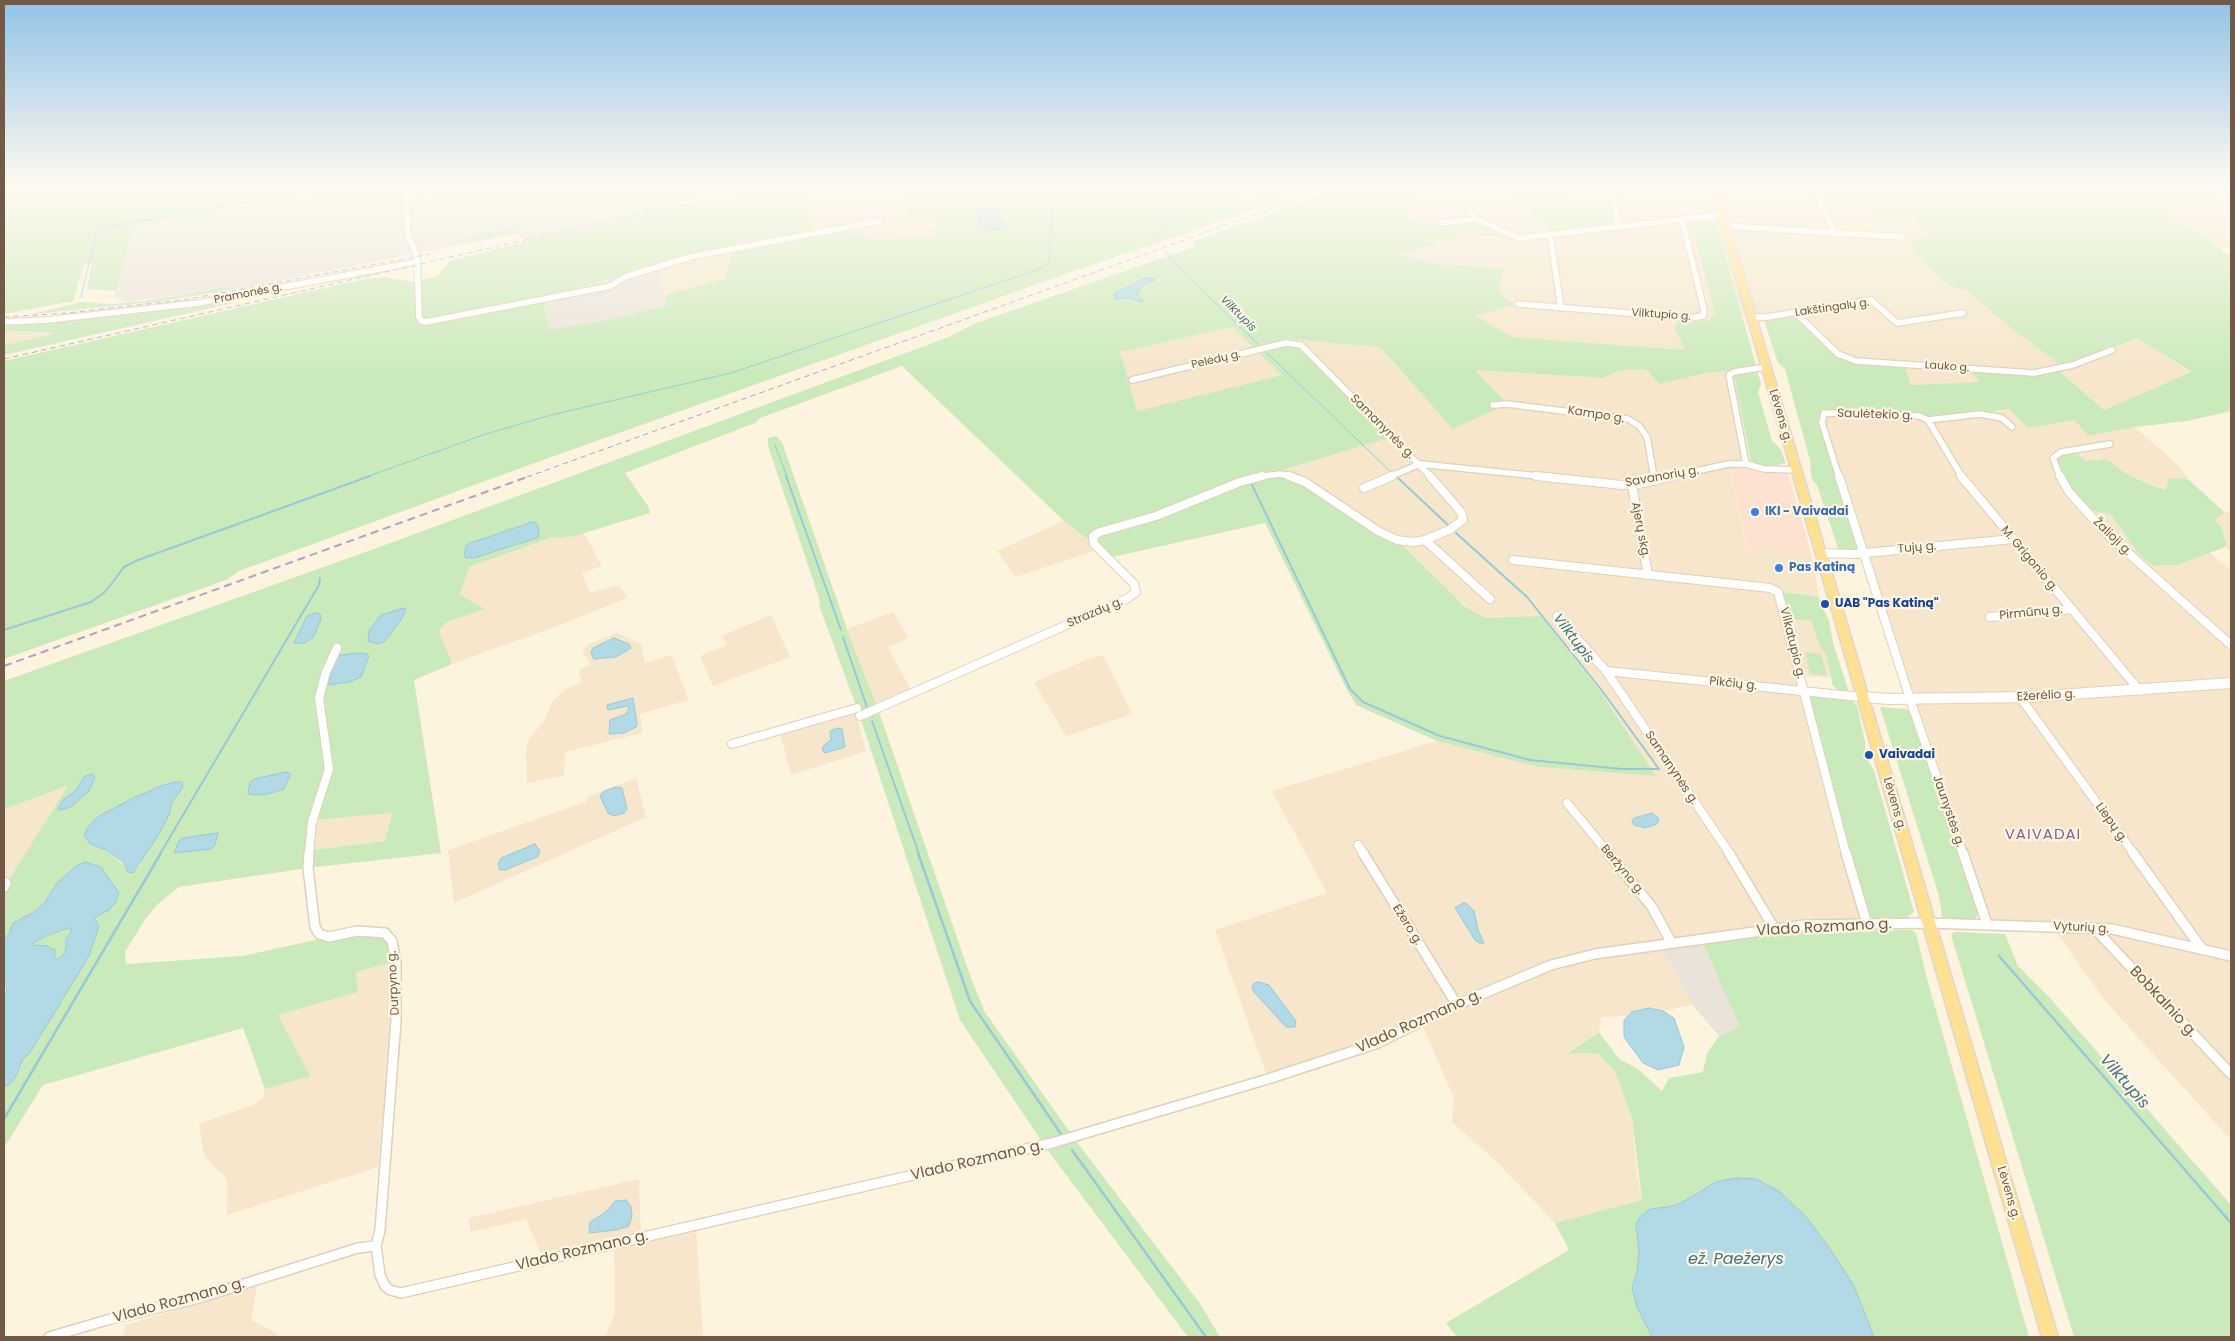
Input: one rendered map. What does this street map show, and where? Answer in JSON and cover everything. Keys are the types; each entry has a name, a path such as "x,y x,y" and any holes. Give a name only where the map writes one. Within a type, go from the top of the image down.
{"main road":[{"name":"Lėvens g.","path":"1732,248 1861,697 2050,1337"},
{"name":"Ežerėlio g.","path":"1861,697 1910,699 2020,698 2231,683"}],"street":[{"path":"413,248 417,262 419,319 423,322 435,322 611,286 625,278 666,263 739,248"},
{"path":"1552,248 1561,308"},
{"name":"Vilktupio g.","path":"1518,304 1690,318 1703,316 1704,310 1689,248"},
{"name":"Pramonės g.","path":"4,322 47,320 198,303 417,262"},
{"name":"Lakštingalų g.","path":"1751,317 1796,313 1871,300 1897,323 1963,313"},
{"name":"Lauko g.","path":"1796,313 1838,354 1856,361 2034,373 2066,367 2112,350"},
{"name":"Pelėdų g.","path":"1132,380 1286,343 1301,345"},
{"name":"Samanynės g.","path":"1301,345 1420,464 1461,512 1463,520 1449,530 1425,540"},
{"path":"1746,464 1730,375 1734,372 1766,367"},
{"name":"Kampo g.","path":"1493,405 1526,406 1628,419 1639,426 1647,436 1654,481"},
{"name":"Saulėtekio g.","path":"1910,699 1822,422 1822,416 1824,413 1828,413 1919,416 1928,420 1980,414 2002,418 2012,427"},
{"name":"M. Grigonio g.","path":"1928,420 1965,482 2140,690"},
{"name":"Žalioji g.","path":"2110,444 2061,452 2053,458 2058,473 2069,492 2107,534 2231,645"},
{"path":"1364,488 1420,464"},
{"name":"Savanorių g.","path":"1420,464 1632,485 1728,464 1746,464 1764,469 1796,470"},
{"name":"Strazdų g.","path":"732,744 859,712 1128,598 1136,592 1134,584 1094,544 1093,536 1100,532 1156,516 1240,482 1262,476 1280,474 1293,477 1305,482 1378,531 1397,540 1414,542 1425,540"},
{"name":"Ajerų skg.","path":"1632,485 1648,575"},
{"name":"Tujų g.","path":"1820,553 1863,553 2013,539"},
{"path":"1425,540 1490,599"},
{"name":"Vilkatupio g.","path":"1513,560 1776,590 1781,601 1851,874 1867,924"},
{"name":"Pirmūnų g.","path":"1990,618 2072,609"},
{"name":"Samanynės g.","path":"1557,616 1563,625 1606,671 1724,844 1774,928"},
{"name":"Durpyno g.","path":"337,648 326,672 319,698 329,769 312,822 308,868 315,926 320,934 329,937 358,931 385,933 392,941 396,963 396,1021 380,1230 376,1246"},
{"name":"Pikčių g.","path":"1606,671 1861,697"},
{"name":"Liepų g.","path":"2020,698 2202,949"},
{"name":"Jaunystės g.","path":"1910,699 1987,924"},
{"name":"Beržyno g.","path":"1567,803 1652,907 1671,942"},
{"name":"Ežero g.","path":"1358,845 1457,1005"},
{"path":"4,882 6,882 4,887"},
{"name":"Vlado Rozmano g.","path":"49,1337 107,1320 199,1298 358,1248 376,1246 380,1274 385,1286 390,1290 401,1293 1052,1143 1268,1079 1378,1044 1457,1005 1552,964 1594,954 1805,925 1929,923"},
{"name":"Vyturių g.","path":"1929,923 2112,929 2229,957"},
{"name":"Bobkalnio g.","path":"2095,929 2231,1074"}],"shaded area":[{"path":"127,248 446,248 230,290 229,288 125,302 114,297"},
{"path":"1425,248 1698,248 1716,313 1708,321 1674,329 1685,350 1511,337 1475,315 1512,305 1498,291 1504,268 1438,264 1391,253"},
{"path":"1724,248 1921,248 1948,285 1968,291 2007,325 2058,363 2110,350 2137,338 2192,373 2104,410 2059,371 2036,374 1970,371 1981,382 1910,385 1843,359 1826,346 1760,317 1743,316"},
{"path":"734,250 724,279 665,295 659,264"},
{"path":"659,264 666,306 592,323 550,329 542,298"},
{"path":"1232,327 1282,375 1137,411 1119,352"},
{"path":"4,331 54,331 50,335 4,345"},
{"path":"1288,339 1380,347 1454,429 1474,370 1603,378 1616,372 1632,369 1705,373 1733,370 1751,466 1728,464 1747,548 1811,553 1819,597 1784,592 1811,621 1819,645 1826,655 1832,677 1804,676 1806,683 1804,692 1862,911 1860,920 1773,924 1657,941 1693,1004 1663,1011 1649,1008 1632,1012 1627,1016 1601,1017 1599,1032 1568,1052 1599,1054 1615,1072 1632,1118 1637,1176 1642,1200 1555,1223 1497,1162 1452,1122 1454,1098 1421,1022 1378,1043 1268,1079 1215,930 1327,893 1272,791 1437,741 1538,767 1656,776 1600,691 1541,616 1485,618 1262,476 1392,437 1286,343"},
{"path":"2009,409 2028,428 2075,420 2088,436 2134,427 2176,463 2189,480 2179,478 2166,490 2126,474 2110,461 2102,459 2086,461 2090,510 2110,514 2128,539 2178,565 2210,553 2231,570 2231,1140 2106,1002 2057,933 2090,929 1987,924 1940,788 1822,416 1824,413 1980,414"},
{"path":"1728,464 1787,470 1811,553 1748,548"},
{"path":"2231,511 2230,551 2225,547 2226,542 2221,527 2214,520 2224,512"},
{"path":"1064,521 1100,549 1016,577 997,551"},
{"path":"584,533 602,566 582,573 590,593 619,585 627,598 555,627 452,664 439,631 447,622 484,609 460,595 469,567 553,537 562,538"},
{"path":"893,612 909,638 888,647 914,696 879,712 847,629"},
{"path":"771,615 790,657 713,686 700,656 727,645 722,636"},
{"path":"617,633 641,644 645,663 672,655 688,700 640,714 642,733 565,752 564,776 527,783 526,751 528,741 544,721 553,701 563,691 582,682 579,671 590,664 583,653 584,648 589,644"},
{"path":"1103,655 1132,714 1066,736 1034,682 1086,660"},
{"path":"853,704 866,751 791,775 778,726"},
{"path":"636,778 646,817 454,903 448,850 586,802 587,797"},
{"path":"69,786 6,883 4,887 4,809"},
{"path":"392,813 385,841 312,850 316,820"},
{"path":"1702,941 1741,1027 1719,1036 1695,1008 1661,948"},
{"path":"393,962 392,1024 378,1167 227,1215 227,1179 212,1165 204,1154 199,1124 253,1105 263,1098 265,1089 309,1076 278,1015 357,992 356,972"},
{"path":"639,1179 641,1240 696,1228 703,1337 605,1337 615,1314 614,1238 541,1254 526,1219 470,1232 469,1218"},
{"path":"257,1286 251,1320 278,1334 278,1337 123,1337 126,1325"}],"green space":[{"path":"4,248 127,248 116,291 87,289 92,263 84,265 73,301 4,314"},
{"path":"502,248 1143,248 529,465 239,571 226,580 4,659 4,361 364,279 385,277 413,282 439,276 449,262","holes":["733,251 724,279 665,295 666,306 592,323 550,329 542,298 690,257"]},
{"path":"1192,248 1425,248 1392,253 1438,264 1504,268 1498,291 1513,305 1476,316 1512,337 1685,350 1674,328 1678,321 1693,323 1708,321 1715,313 1697,248 1723,248 1761,384 1758,392 1772,441 1780,448 1786,463 1767,467 1751,462 1733,370 1705,373 1660,384 1647,370 1632,369 1616,372 1603,378 1475,370 1507,404 1453,429 1380,347 1288,339 1286,342 1297,343 1392,437 1266,475 1293,477 1397,540 1463,605 1485,618 1541,616 1600,691 1656,776 1538,767 1437,741 1356,705 1265,523 1108,558 1094,544 1064,521 902,366 760,418 755,423 625,473 648,506 650,513 575,536 553,537 469,567 460,595 485,609 447,622 439,631 452,664 414,680 441,853 308,868 179,887 158,904 146,918 125,952 126,964 242,956 357,931 385,933 393,962 356,972 358,992 278,1015 310,1076 265,1089 243,1028 43,1085 4,1148 4,1087 11,1083 22,1061 48,1022 94,937 99,926 95,919 102,914 119,894 101,868 76,866 57,883 45,902 36,911 13,923 10,932 4,940 4,887 68,786 4,809 4,681 374,549 949,337 976,323","holes":["1145,278 1153,281 1147,283 1138,292 1137,295 1143,299 1138,301 1132,298 1120,300 1115,293","1232,327 1282,375 1137,411 1120,352","145,793 172,802 168,815 137,869 126,867 106,850 90,844 84,835 133,798","392,813 385,841 312,850 316,820"]},
{"path":"1912,248 2220,248 2223,253 2231,254 2231,411 2187,421 2134,427 2088,436 2075,420 2028,428 2009,409 1941,420 1919,416 1828,413 1822,416 1863,553 1840,549 1838,548 1817,485 1813,481 1810,471 1811,464 1785,369 1778,363 1764,320 1767,317 1794,313 1831,351 1843,359 1904,365 1911,385 1980,382 1969,370 2036,374 2059,371 2104,410 2192,372 2137,338 2068,366 2058,363 2007,325 1968,291 1948,285 1917,256"},
{"path":"229,287 230,290 157,302 32,314 82,302 111,304 144,301"},
{"path":"233,300 233,303 4,355 4,345 50,335 53,332 4,331 4,324 116,315"},
{"path":"776,436 782,442 847,629 879,712 972,981 985,1012 1076,1141 1201,1305 1220,1337 1188,1337 1051,1155 960,1020 857,708 820,608 819,598 768,446 768,438"},
{"path":"2075,451 2086,461 2102,459 2110,461 2126,474 2166,490 2169,479 2189,480 2224,512 2215,520 2221,527 2226,543 2225,547 2178,565 2153,566 2140,555 2110,514 2090,510 2067,486 2056,461 2063,453"},
{"path":"1783,592 1819,597 1829,620 1833,643 1848,689 1847,691 1840,691 1833,686 1826,655 1819,645 1811,621 1790,619"},
{"path":"1805,652 1821,654 1827,676 1810,674"},
{"path":"1816,696 1850,699 1857,705 1865,742 1865,755 1874,771 1914,912 1906,918 1880,920 1873,918 1866,911 1810,698"},
{"path":"1880,707 1906,709 1909,711 1976,904 1978,915 1975,919 1947,920 1942,917 1939,896"},
{"path":"68,928 72,930 66,939 66,949 58,959 55,959 56,951 32,945 32,943 46,936"},
{"path":"1911,930 1916,933 1927,979 2029,1337 1874,1337 1854,1286 1716,1182 1681,1203 1650,1209 1636,1224 1639,1252 1637,1272 1632,1288 1652,1337 1457,1337 1446,1323 1569,1250 1555,1223 1642,1200 1632,1118 1615,1072 1599,1054 1568,1053 1599,1032 1619,1059 1638,1069 1662,1091 1669,1078 1703,1072 1707,1053 1719,1036 1740,1027 1702,941 1751,935 1823,931"},
{"path":"1955,932 2005,934 2018,966 2050,998 2231,1205 2231,1337 2074,1337 1951,935"}],"water":[{"path":"1145,278 1155,280 1146,283 1138,292 1137,295 1144,301 1140,302 1132,298 1115,299 1115,293"},
{"path":"532,522 538,526 539,536 537,538 474,558 466,558 464,556 466,546 470,543"},
{"path":"403,608 406,609 401,620 385,641 379,644 368,641 369,631 381,615"},
{"path":"315,613 320,614 321,619 313,638 304,643 294,643 307,616"},
{"path":"614,638 629,644 631,648 616,657 594,659 591,653 593,648"},
{"path":"357,653 369,656 361,677 349,682 329,685 330,675 336,658 341,655"},
{"path":"633,698 636,727 624,733 609,734 610,720 626,714 629,708 628,706 608,710 607,705"},
{"path":"837,728 842,729 845,747 825,753 822,750 824,745 831,740 830,731"},
{"path":"286,772 291,774 284,789 264,795 248,794 250,782 254,779"},
{"path":"92,774 95,777 89,791 71,807 58,809 63,800 75,791 85,776"},
{"path":"176,782 182,782 183,787 172,802 169,815 157,837 133,873 128,872 123,862 106,850 90,844 84,835 88,827 99,816 133,798"},
{"path":"616,787 622,788 627,809 624,813 614,816 608,813 600,796 604,791"},
{"path":"1652,813 1659,819 1657,824 1645,828 1634,825 1632,821 1634,818"},
{"path":"218,833 215,845 211,849 174,853 179,841 183,838"},
{"path":"535,844 540,851 537,857 505,870 500,870 498,864 501,858"},
{"path":"85,862 101,867 119,893 116,902 109,910 95,919 99,926 89,956 31,1051 22,1061 17,1074 11,1083 4,1087 4,997 7,989 4,986 4,940 10,932 13,923 36,911 45,902 57,883 76,866","holes":["68,928 72,930 66,939 66,949 58,959 55,958 55,949 50,949 48,946 32,945 46,936"]},
{"path":"1466,903 1474,911 1478,930 1484,943 1481,944 1475,940 1455,908"},
{"path":"1259,982 1269,985 1296,1021 1295,1027 1286,1027 1254,992 1252,987 1254,983"},
{"path":"1649,1008 1663,1011 1674,1018 1684,1047 1679,1065 1658,1070 1643,1063 1624,1037 1624,1020 1632,1012"},
{"name":"ež. Paežerys","path":"1736,1178 1756,1179 1779,1191 1807,1218 1854,1286 1874,1337 1652,1337 1637,1307 1632,1288 1637,1272 1639,1252 1636,1224 1640,1217 1650,1209 1681,1203 1716,1182"},
{"path":"626,1200 631,1207 632,1216 629,1226 616,1230 589,1233 590,1222 606,1212 615,1201"}],"waterway":[{"path":"81,297 93,248"},
{"path":"366,477 486,434 551,415 731,373 1045,267 1049,261 1050,248"},
{"name":"Vilktupis","path":"1165,251 1188,277 1259,345"},
{"name":"Vilktupis","path":"1266,352 1391,472"},
{"path":"775,445 787,477"},
{"path":"4,630 91,602 106,591 124,567 138,560 370,476"},
{"path":"786,476 841,630"},
{"name":"Vilktupis","path":"1398,478 1448,525"},
{"path":"1252,485 1350,689 1363,702 1440,736 1530,760 1622,769 1659,769 1603,692 1527,597 1456,533"},
{"path":"160,854 319,585 320,578"},
{"path":"843,637 867,707"},
{"path":"872,721 919,854"},
{"path":"4,1119 161,853"},
{"path":"918,853 970,1001 1061,1134"},
{"name":"Vilktupis","path":"1999,956 2231,1223"},
{"path":"1072,1150 1206,1337"}],"railway":[{"path":"4,359 492,248"},
{"path":"527,477 1163,248"},
{"path":"4,317 67,313 183,300 431,254"},
{"path":"4,666 530,476"}],"place":[{"name":"IKI - Vaivadai","path":"1755,512"},
{"name":"Pas Katiną","path":"1779,568"},
{"name":"UAB \"Pas Katiną\"","path":"1825,604"},
{"name":"Vaivadai","path":"1869,755"}],"district":[{"name":"VAIVADAI","path":"2043,835"}]}
